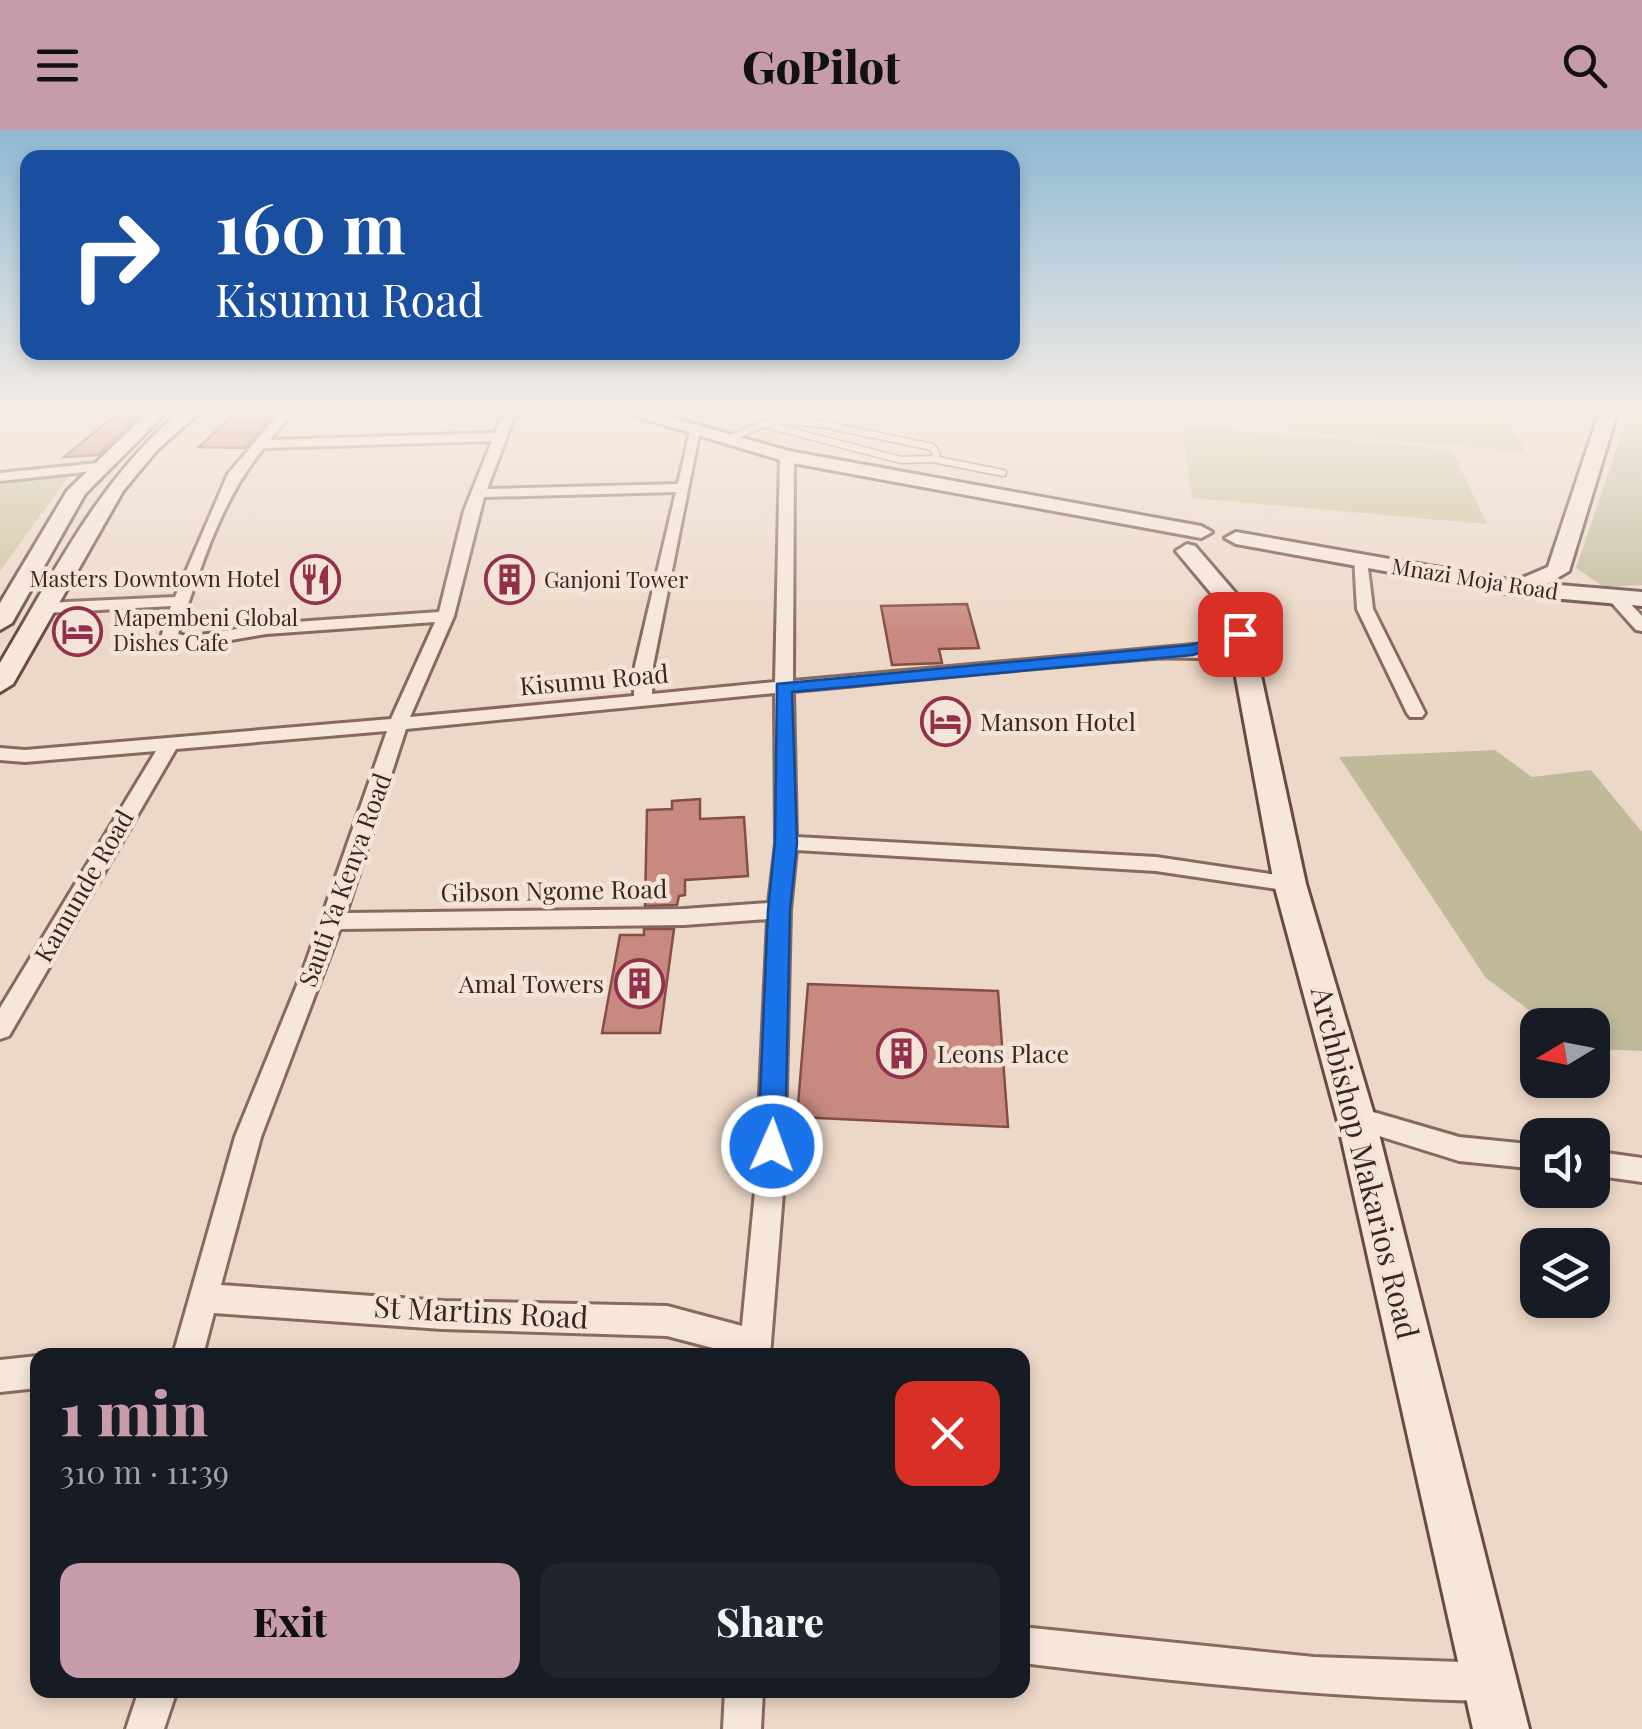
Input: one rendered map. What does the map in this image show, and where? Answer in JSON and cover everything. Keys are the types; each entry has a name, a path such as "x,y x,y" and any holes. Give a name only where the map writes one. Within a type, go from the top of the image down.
{"main road":[{"path":"0,623 83,485"},
{"path":"0,684 117,485"},
{"name":"Mnazi Moja Road","path":"939,485 1122,519 1190,542 1233,564 1332,556 1517,588 1620,598"},
{"path":"1517,588 1558,571 1585,485"},
{"path":"1190,542 1233,564"},
{"name":"Archbishop Makarios Road","path":"1233,564 1242,643 1290,884 1356,1118 1500,1729"},
{"path":"1558,571 1575,585 1620,598"}],"street":[{"path":"230,485 191,573 184,601 175,613 170,634 181,642 266,629 446,616"},
{"name":"Sauti Ya Kenya Road","path":"190,1348 243,1152 333,916 398,724 446,616 470,511 482,485"},
{"path":"643,700 644,666 682,485"},
{"path":"755,1348 770,1181 779,910 786,843 783,688 787,485"},
{"path":"479,493 681,488"},
{"path":"1359,560 1365,609 1416,713"},
{"path":"1620,598 1642,626"},
{"path":"46,608 184,601"},
{"name":"Kisumu Road","path":"0,754 25,756 398,724 1242,643"},
{"name":"Kamunde Road","path":"0,1029 169,744"},
{"path":"786,843 1126,861 1290,884"},
{"name":"Gibson Ngome Road","path":"333,916 336,921 633,918 779,910"},
{"path":"1356,1118 1459,1149 1520,1155"},
{"path":"1610,1166 1642,1170"},
{"name":"St Martins Road","path":"204,1298 442,1316 667,1322 749,1348"},
{"path":"0,1376 30,1373"},
{"path":"1030,1646 1154,1661 1380,1679 1490,1682"},
{"path":"145,1729 155,1698"},
{"path":"742,1729 744,1698"}],"shaded area":[{"path":"0,485 62,485 0,571"},
{"path":"1190,485 1468,485 1487,524 1192,498"},
{"path":"1604,485 1642,485 1642,585 1604,587 1576,568"},
{"path":"1495,750 1532,777 1591,770 1642,832 1642,1051 1610,1050 1610,1008 1526,1008 1486,978 1339,757"}],"building":[{"path":"967,604 979,648 939,649 942,663 892,665 881,606"},
{"path":"700,799 700,819 744,817 748,876 685,880 685,895 679,896 677,905 645,906 647,810 672,809 672,801"},
{"name":"Amal Towers","path":"644,929 674,929 660,1033 602,1033 620,935 644,935"},
{"name":"Leons Place","path":"808,984 998,991 1008,1127 797,1117"}],"place":[{"name":"Masters Downtown Hotel","path":"315,579"},
{"name":"Ganjoni Tower","path":"509,580"},
{"name":"Mapembeni Global Dishes Cafe","path":"78,631"},
{"name":"Manson Hotel","path":"945,722"},
{"name":"Amal Towers","path":"639,984"},
{"name":"Leons Place","path":"902,1054"}],"route":[{"path":"772,1146 779,910 786,843 783,688 1193,650 1240,634"}]}
